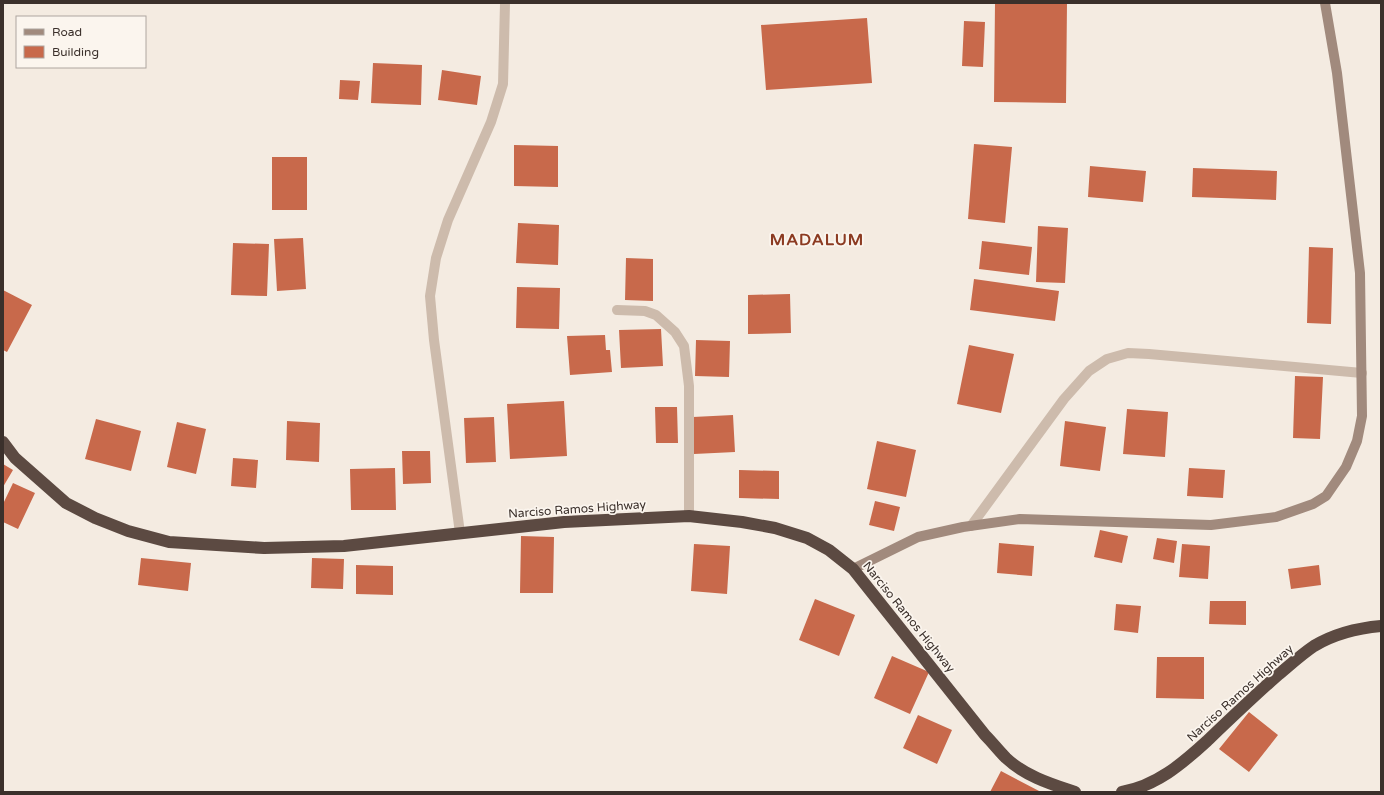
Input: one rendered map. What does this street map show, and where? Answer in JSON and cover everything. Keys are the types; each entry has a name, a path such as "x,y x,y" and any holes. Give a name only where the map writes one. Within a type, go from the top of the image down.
{"highway":[{"name":"Narciso Ramos Highway","path":"3,442 15,458 66,503 95,518 128,531 169,542 264,548 344,546 564,522 689,516 742,522 775,528 807,538 829,550 853,569 985,735 1007,758 1028,773 1047,783 1075,792"},
{"name":"Narciso Ramos Highway","path":"1122,792 1134,790 1162,778 1194,753 1283,670 1315,646 1337,635 1365,627 1381,626"}],"street":[{"path":"460,533 434,340 430,296 436,258 448,220 491,122 503,84 505,3"},
{"path":"853,569 918,537 971,526 1020,519 1210,525 1276,517 1313,504 1326,496 1346,467 1357,441 1362,416 1362,373 1360,273 1337,73 1325,3"},
{"path":"617,310 645,311 656,315 675,332 684,346 689,386 689,516"},
{"path":"971,526 1064,399 1089,371 1107,359 1128,353 1149,354 1362,373"}],"building":[{"path":"995,3 1067,3 1066,103 994,102"},
{"path":"867,18 872,83 766,90 761,25"},
{"path":"964,21 985,22 983,67 962,66"},
{"path":"373,63 422,65 421,105 371,103"},
{"path":"442,70 481,76 477,105 438,100"},
{"path":"340,80 360,81 358,100 339,99"},
{"path":"974,144 1012,147 1005,223 968,219"},
{"path":"514,145 558,146 558,187 514,186"},
{"path":"272,157 307,157 307,210 272,210"},
{"path":"1090,166 1146,171 1143,202 1088,197"},
{"path":"1193,168 1277,171 1276,200 1192,197"},
{"path":"518,223 559,225 558,265 516,263"},
{"path":"1038,226 1068,228 1065,283 1036,282"},
{"path":"303,238 306,289 277,291 274,239"},
{"path":"982,241 1032,247 1029,275 979,269"},
{"path":"233,243 269,244 267,296 231,295"},
{"path":"1309,247 1333,248 1331,324 1307,323"},
{"path":"626,258 653,259 653,301 625,300"},
{"path":"974,279 1059,291 1055,321 970,310"},
{"path":"517,287 560,288 559,329 516,328"},
{"path":"3,290 32,305 7,352 3,350"},
{"path":"790,294 791,333 748,334 748,295"},
{"path":"661,329 663,366 621,368 619,330"},
{"path":"605,335 606,350 610,350 612,372 570,375 567,336"},
{"path":"696,340 730,341 729,377 695,376"},
{"path":"969,345 1014,354 1001,413 957,404"},
{"path":"1295,376 1323,377 1320,439 1293,438"},
{"path":"564,401 567,456 510,459 507,404"},
{"path":"655,407 677,407 678,443 656,443"},
{"path":"1127,409 1168,412 1165,457 1123,454"},
{"path":"733,415 735,452 694,454 693,417"},
{"path":"494,417 496,462 466,463 464,418"},
{"path":"96,419 141,431 131,471 85,459"},
{"path":"287,421 320,423 319,462 286,460"},
{"path":"1065,421 1106,427 1100,471 1060,466"},
{"path":"177,422 206,429 196,474 167,467"},
{"path":"877,441 916,450 906,497 867,489"},
{"path":"402,451 430,451 431,483 403,484"},
{"path":"233,458 258,460 256,488 231,486"},
{"path":"3,464 13,470 3,487"},
{"path":"395,468 396,510 351,510 350,469"},
{"path":"1189,468 1225,470 1223,498 1187,496"},
{"path":"739,470 779,471 779,499 739,498"},
{"path":"13,483 35,493 18,529 3,522 3,504"},
{"path":"875,501 900,507 894,531 869,525"},
{"path":"1100,530 1128,536 1122,563 1094,557"},
{"path":"521,536 554,537 553,593 520,593"},
{"path":"1157,538 1177,541 1174,563 1153,559"},
{"path":"999,543 1034,546 1032,576 997,573"},
{"path":"694,544 730,546 727,594 691,591"},
{"path":"1182,544 1210,546 1208,579 1179,577"},
{"path":"141,558 191,563 188,591 138,585"},
{"path":"312,558 344,559 343,589 311,588"},
{"path":"356,565 393,566 393,595 356,594"},
{"path":"1319,565 1321,585 1291,589 1288,569"},
{"path":"815,599 855,615 839,656 799,640"},
{"path":"1210,601 1246,601 1246,625 1209,624"},
{"path":"1116,604 1141,606 1138,633 1114,630"},
{"path":"892,656 929,672 910,714 874,698"},
{"path":"1157,657 1204,657 1204,699 1156,698"},
{"path":"1249,712 1278,735 1249,772 1219,749"},
{"path":"918,715 952,730 937,764 903,748"},
{"path":"1001,771 1041,792 990,792"}],"district":[{"name":"MADALUM","path":"817,239"}]}
